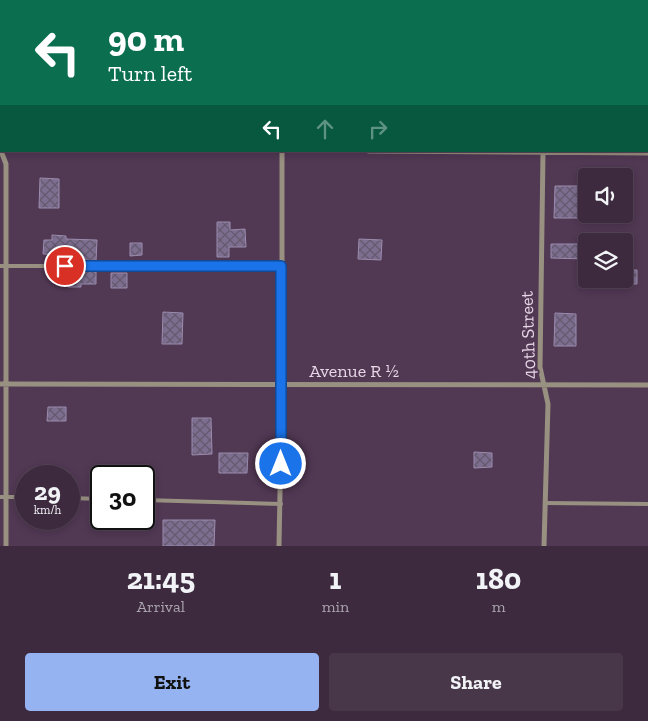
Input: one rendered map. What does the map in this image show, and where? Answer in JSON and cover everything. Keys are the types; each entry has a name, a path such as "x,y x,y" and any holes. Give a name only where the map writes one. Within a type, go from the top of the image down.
{"street":[{"path":"2,152 6,164 6,546"},
{"path":"279,546 282,385 282,152"},
{"path":"542,152 648,153"},
{"name":"40th Street","path":"542,152 540,367 548,404 544,546"},
{"name":"Avenue R ½","path":"0,384 648,385"}],"lane":[{"path":"0,266 281,266"},
{"path":"0,497 15,497"},
{"path":"155,500 280,504"},
{"path":"545,503 648,504"}],"building":[{"path":"40,178 59,179 59,208 39,208"},
{"path":"555,186 578,186 578,218 554,218"},
{"path":"217,222 230,222 230,230 245,229 246,247 229,247 229,257 217,257"},
{"path":"52,235 66,236 66,239 97,240 96,262 68,262 68,255 43,254 44,240 52,240"},
{"path":"359,239 382,240 381,260 358,259"},
{"path":"130,243 142,243 142,255 130,256"},
{"path":"551,244 578,244 578,259 551,258"},
{"path":"68,270 96,270 96,284 81,284 81,287 68,287"},
{"path":"633,270 637,270 637,284 633,284"},
{"path":"111,273 127,273 127,288 111,288"},
{"path":"163,312 183,313 182,344 162,344"},
{"path":"555,313 576,314 576,346 554,346"},
{"path":"48,407 66,407 66,421 47,421"},
{"path":"192,418 211,418 212,454 192,455"},
{"path":"474,452 492,453 492,467 474,468"},
{"path":"219,453 248,453 247,473 219,473"},
{"path":"163,520 215,520 214,546 163,546"}],"route":[{"path":"65,266 281,266 281,464"}]}
